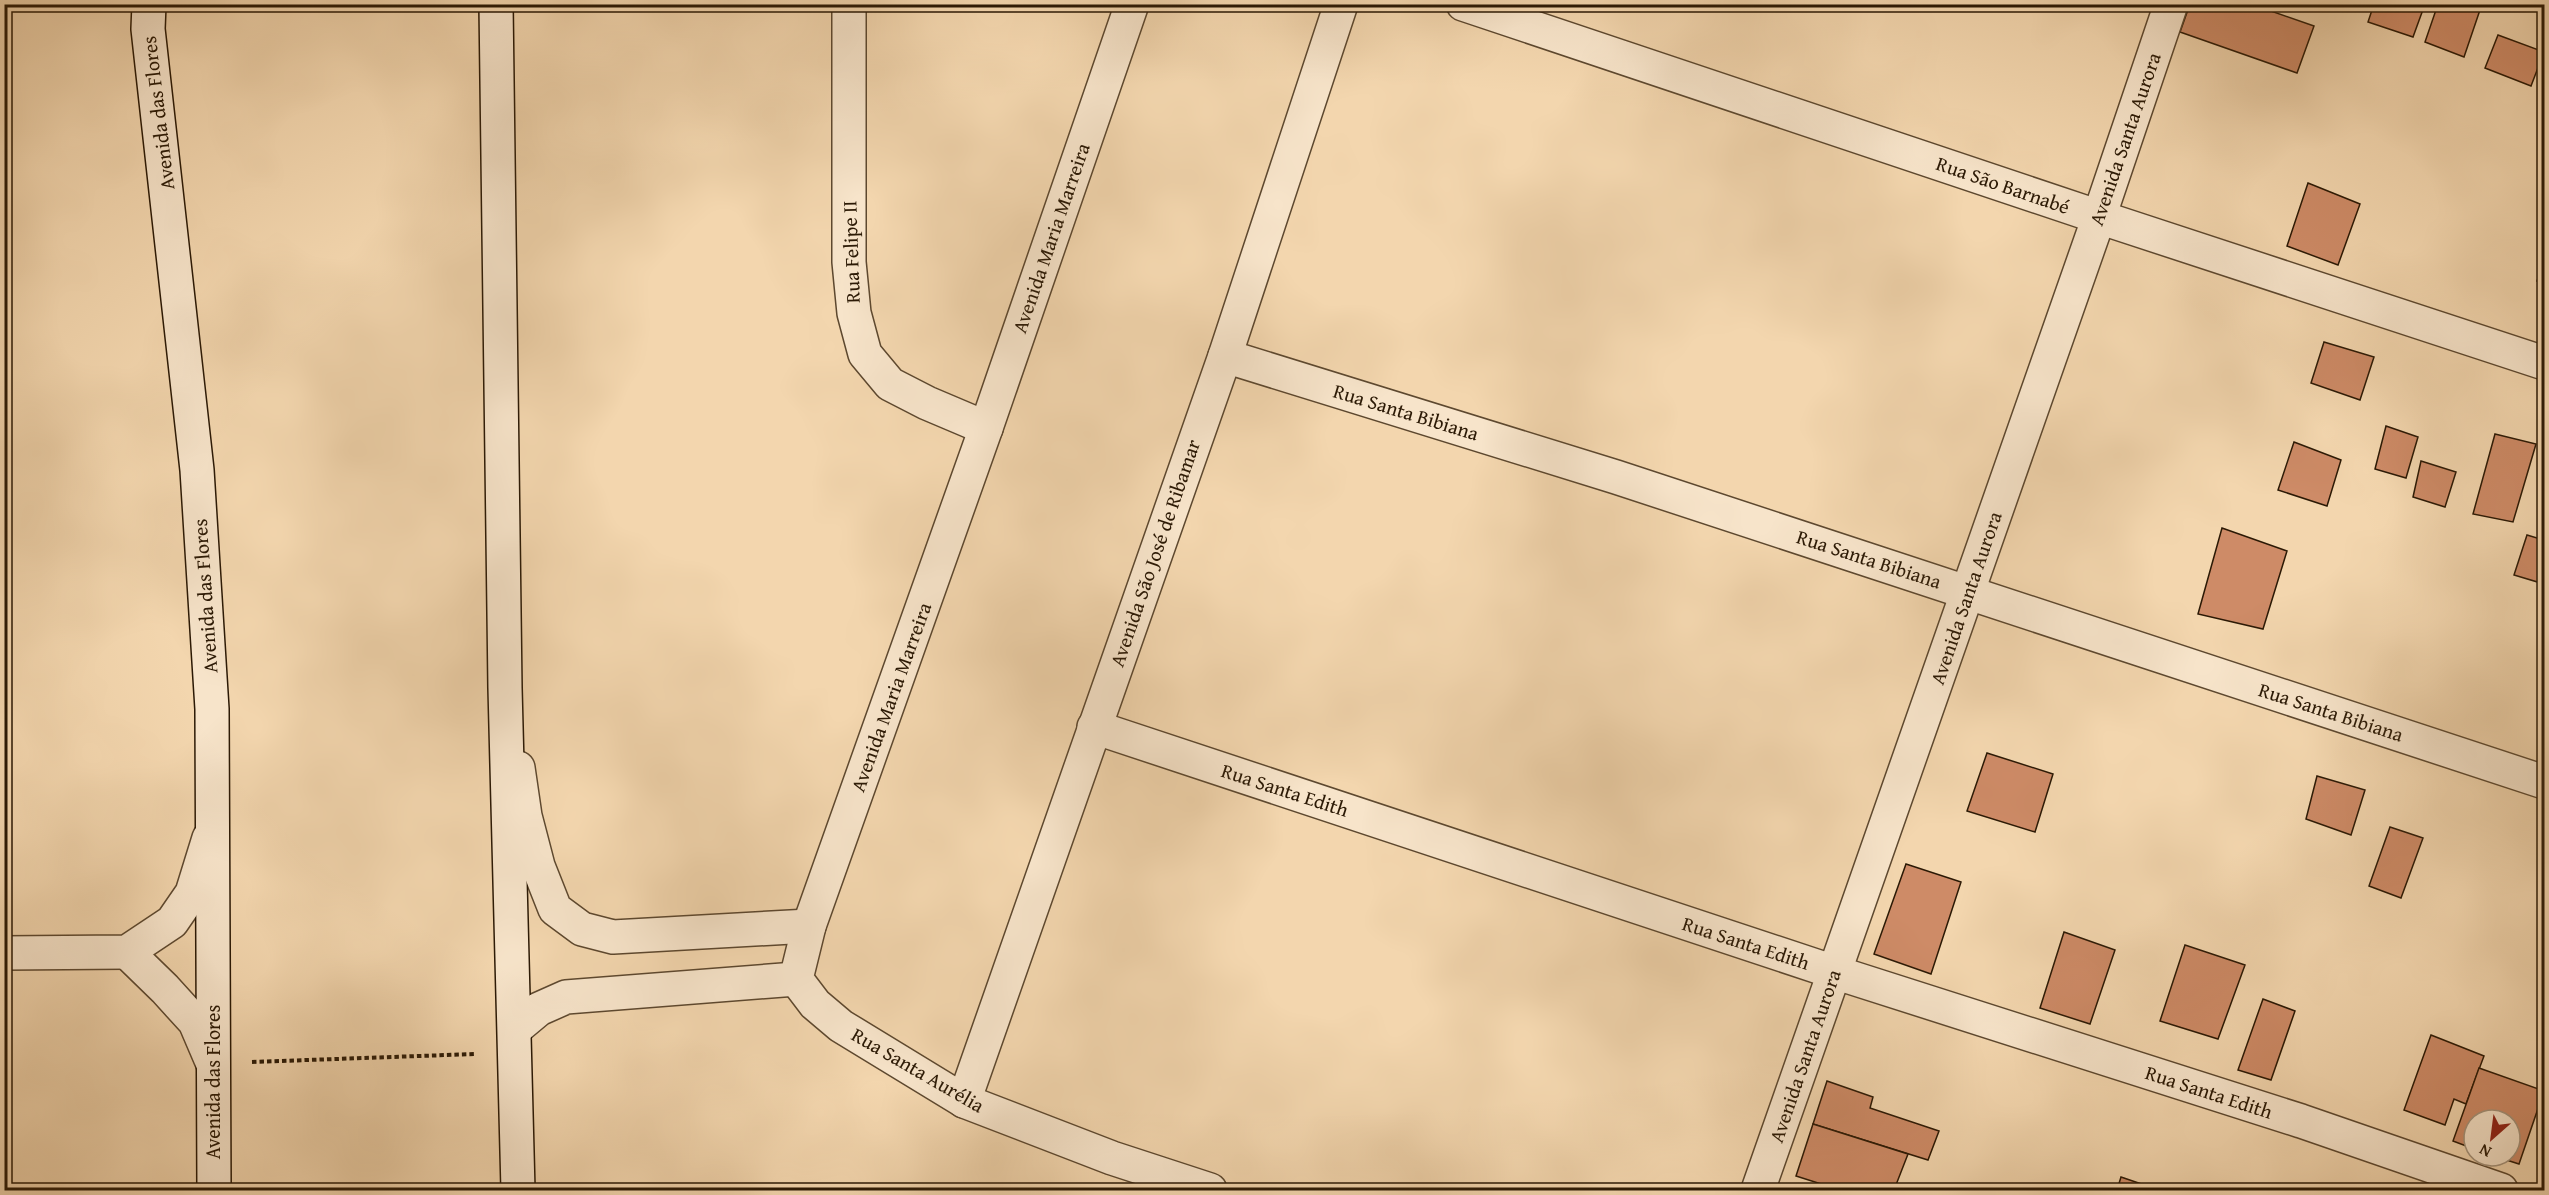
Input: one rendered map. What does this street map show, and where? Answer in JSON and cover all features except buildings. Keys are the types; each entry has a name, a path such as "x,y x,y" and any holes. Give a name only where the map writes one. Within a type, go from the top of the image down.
{"street":[{"path":"496,4 505,688 518,1191"},
{"name":"Rua Felipe II","path":"849,4 849,262 854,313 865,354 890,384 927,403 986,428"},
{"name":"Avenida Maria Marreira","path":"809,926 986,428 1131,4"},
{"name":"Avenida São José de Ribamar","path":"964,1101 1225,356 1341,4"},
{"name":"Rua São Barnabé","path":"1463,4 2544,363"},
{"name":"Avenida Santa Aurora","path":"1758,1191 2099,217 2171,4"},
{"name":"Avenida das Flores","path":"150,13 197,470 212,709 214,1191"},
{"name":"Rua Santa Bibiana","path":"1225,356 1627,481 2544,782"},
{"path":"505,688 525,816 538,866 555,909 582,930 613,937 809,926 796,979 566,997 539,1009 515,1029"},
{"name":"Rua Santa Edith","path":"1094,727 1834,972 2301,1121 2501,1191"},
{"path":"4,953 127,952 172,922 192,893 212,827"},
{"path":"127,952 195,1022 213,1064"},
{"name":"Rua Santa Aurélia","path":"796,979 815,1004 841,1026 964,1101 1112,1158 1210,1191"}],"path":[{"path":"257,1062 471,1054"}]}
